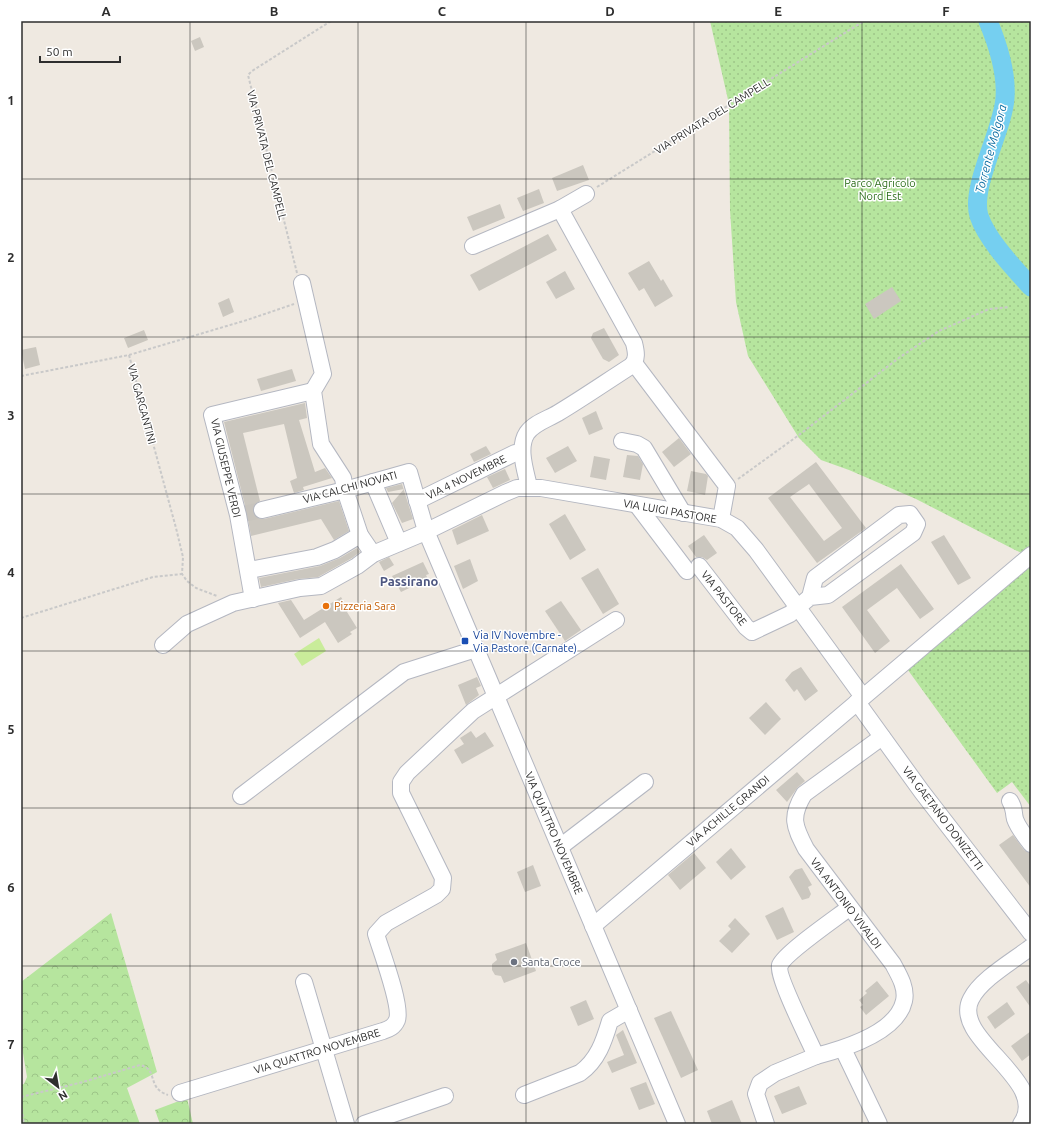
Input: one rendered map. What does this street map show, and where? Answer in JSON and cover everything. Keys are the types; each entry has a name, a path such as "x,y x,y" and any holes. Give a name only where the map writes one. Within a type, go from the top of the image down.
{"street":[{"path":"473,246 560,209 586,194"},
{"path":"529,487 523,460 523,446 527,433 541,422 558,413 634,363 636,353 634,343 560,209"},
{"path":"302,283 323,374 313,391 321,444 343,478 345,490 360,534 373,554"},
{"path":"634,363 727,486 721,519"},
{"name":"VIA GIUSEPPE VERDI","path":"253,599 240,515 212,415 313,391"},
{"path":"622,441 638,444 644,448 683,513"},
{"name":"VIA 4 NOVEMBRE","path":"417,501 514,453"},
{"name":"VIA CALCHI NOVATI","path":"262,510 345,490 409,472 417,501"},
{"path":"373,482 399,543"},
{"name":"VIA LUIGI PASTORE","path":"426,531 505,492 517,488 529,487 721,519 737,528 747,538 798,608 860,700"},
{"name":"VIA QUATTRO NOVEMBRE","path":"417,501 426,531 677,1124"},
{"name":"VIA PASTORE","path":"637,505 752,632 790,614 810,597"},
{"path":"910,514 917,524 913,533 858,574 828,595 810,597 815,578 899,515 910,514"},
{"path":"163,645 187,624 233,603 300,588 320,586 357,566 373,554 426,531"},
{"path":"249,570 317,557 335,550 360,534"},
{"path":"860,700 1031,555"},
{"path":"844,556 858,574"},
{"name":"VIA QUATTRO NOVEMBRE","path":"180,1093 383,1032 393,1027 397,1019 397,1006 376,934 386,923 436,895 442,889 443,878 402,793 401,782 407,773 473,711 496,697 519,680 616,620"},
{"path":"241,796 404,672 476,649"},
{"name":"VIA GAETANO DONIZETTI","path":"860,700 882,737 922,792 1031,933"},
{"name":"VIA ACHILLE GRANDI","path":"593,926 860,700"},
{"name":"VIA ANTONIO VIVALDI","path":"766,1124 756,1094 760,1083 775,1073 816,1056 843,1049 885,1028 898,1014 904,1001 904,984 893,964 849,908 806,849 796,830 794,818 798,804 804,794 882,737"},
{"path":"560,846 645,782"},
{"path":"1010,800 1016,810 1015,818 1019,828 1031,844"},
{"path":"816,1056 790,997 780,971 780,964 790,954 849,908"},
{"path":"1021,1124 1028,1104 1024,1094 1014,1076 971,1024 969,1010 971,999 983,984 1031,947"},
{"path":"304,982 346,1124"},
{"path":"524,1095 580,1073 588,1067 598,1054 610,1021 629,1010"},
{"path":"843,1049 879,1124"},
{"path":"364,1124 445,1096"}],"path":[{"name":"VIA PRIVATA DEL CAMPELL","path":"302,283 295,268 248,75 331,21"},
{"name":"VIA PRIVATA DEL CAMPELL","path":"586,194 864,21"},
{"name":"VIA GARGANTINI","path":"182,574 183,558 176,528 129,355 247,320 305,300"},
{"path":"727,486 799,435 900,357 939,331 989,308 1009,307"},
{"path":"21,376 129,355"},
{"path":"21,618 153,577 182,574 187,581 196,588 233,603"},
{"path":"21,1097 83,1082 140,1064 146,1066 151,1072 155,1087 160,1092 168,1095 180,1093"},
{"path":"21,1104 24,1124"}],"green space":[{"name":"Parco Agricolo Nord Est","path":"710,21 1031,21 1031,807 1012,782 997,793 905,666 1027,556 916,499 849,470 821,460 799,438 748,356 736,302 730,210 729,104"},
{"path":"319,638 326,651 302,666 294,654"},
{"path":"111,913 157,1072 127,1088 140,1124 21,1124 21,1085 24,1084 27,1077 21,1041 21,982"},
{"path":"187,1098 193,1124 160,1124 155,1110"}],"building":[{"path":"200,37 204,47 195,51 191,41"},
{"path":"583,165 589,180 557,191 552,178"},
{"path":"539,189 544,203 523,211 517,198"},
{"path":"500,204 505,218 473,231 467,217"},
{"path":"548,234 557,250 479,291 470,275"},
{"path":"649,261 661,281 663,279 673,296 655,307 644,288 639,291 628,273"},
{"path":"565,271 575,289 556,299 546,282"},
{"path":"892,287 901,301 874,319 865,304"},
{"path":"229,298 234,312 223,317 218,303"},
{"path":"604,328 619,355 609,362 603,359 591,338 593,333"},
{"path":"144,330 148,340 128,348 124,338"},
{"path":"36,347 40,365 25,369 21,350"},
{"path":"292,369 296,381 261,391 257,379"},
{"path":"305,403 307,418 299,420 315,472 325,468 332,478 303,487 304,490 294,493 290,481 297,478 284,424 243,433 260,501 253,507 253,513 259,519 264,519 339,501 349,531 334,540 321,519 251,536 247,513 224,422"},
{"path":"596,411 603,429 589,435 582,418"},
{"path":"679,438 691,454 674,467 662,452"},
{"path":"486,446 491,454 474,462 470,454"},
{"path":"568,446 577,461 555,473 546,458"},
{"path":"627,455 638,456 643,464 640,480 623,477"},
{"path":"594,456 610,459 606,480 590,477"},
{"path":"816,462 866,528 817,563 768,498","holes":["809,484 842,528 824,541 790,497"]},
{"path":"505,469 510,480 493,488 487,477"},
{"path":"691,471 706,474 708,476 705,495 687,491"},
{"path":"402,484 404,489 388,492 386,488"},
{"path":"404,489 413,519 402,523 392,503"},
{"path":"565,514 586,550 570,560 549,524"},
{"path":"482,515 489,531 457,545 452,530"},
{"path":"704,535 717,553 707,560 702,557 696,557 688,546"},
{"path":"944,535 971,578 958,585 931,542"},
{"path":"357,548 360,552 352,558 318,577 298,579 261,587 259,578 320,566 340,558"},
{"path":"389,557 394,565 384,571 379,562"},
{"path":"470,559 478,581 463,589 454,566"},
{"path":"423,562 429,574 426,575 428,579 401,592 392,576"},
{"path":"901,564 934,609 920,619 897,588 867,610 890,641 875,653 842,607"},
{"path":"598,568 619,604 603,614 581,578"},
{"path":"341,597 349,611 347,612 357,628 350,632 352,634 338,643 325,622 300,638 278,603 291,600 304,620"},
{"path":"561,601 581,630 565,641 545,611"},
{"path":"801,667 818,691 805,701 797,689 794,692 785,680 792,672"},
{"path":"477,677 481,686 476,688 479,695 466,705 458,685"},
{"path":"766,702 781,719 765,735 749,718"},
{"path":"471,731 476,738 485,732 494,746 462,764 454,750 464,744 460,738"},
{"path":"797,772 805,781 798,787 787,802 776,790"},
{"path":"1013,835 1024,850 1031,853 1031,888 999,845"},
{"path":"731,848 746,867 731,880 716,862"},
{"path":"694,853 706,868 680,890 668,875"},
{"path":"533,865 541,886 525,892 517,872"},
{"path":"802,868 812,885 808,887 811,894 809,898 802,900 789,877 795,870"},
{"path":"783,907 794,932 777,940 765,916"},
{"path":"735,918 750,934 732,953 719,941 731,929 728,926"},
{"name":"Santa Croce","path":"526,943 536,971 504,983 501,976 495,975 492,970 492,964 497,960 495,954"},
{"path":"1026,980 1031,987 1031,1008 1016,987"},
{"path":"877,981 889,996 866,1015 860,1007 863,1005 859,1000 867,993 865,991"},
{"path":"586,1000 594,1019 578,1026 570,1007"},
{"path":"1007,1002 1015,1014 995,1029 987,1017"},
{"path":"671,1011 698,1070 681,1078 654,1018"},
{"path":"623,1030 637,1063 612,1073 607,1062 624,1055 616,1035"},
{"path":"1031,1031 1031,1054 1022,1061 1011,1046"},
{"path":"646,1082 655,1104 639,1110 630,1088"},
{"path":"799,1086 807,1104 782,1114 774,1096"},
{"path":"732,1100 742,1124 712,1124 707,1111"}],"waterway":[{"name":"Torrente Molgora","path":"988,21 1001,59 1005,78 1005,98 999,126 983,174 977,204 979,216 988,235 1009,263 1031,287"}],"tunnel":[{"path":"243,514 262,510"}],"place":[{"name":"Pizzeria Sara","path":"326,606"},
{"name":"Via IV Novembre - Via Pastore (Carnate)","path":"465,641"},
{"name":"Santa Croce","path":"514,962"}],"district":[{"name":"Passirano","path":"409,581"}]}
